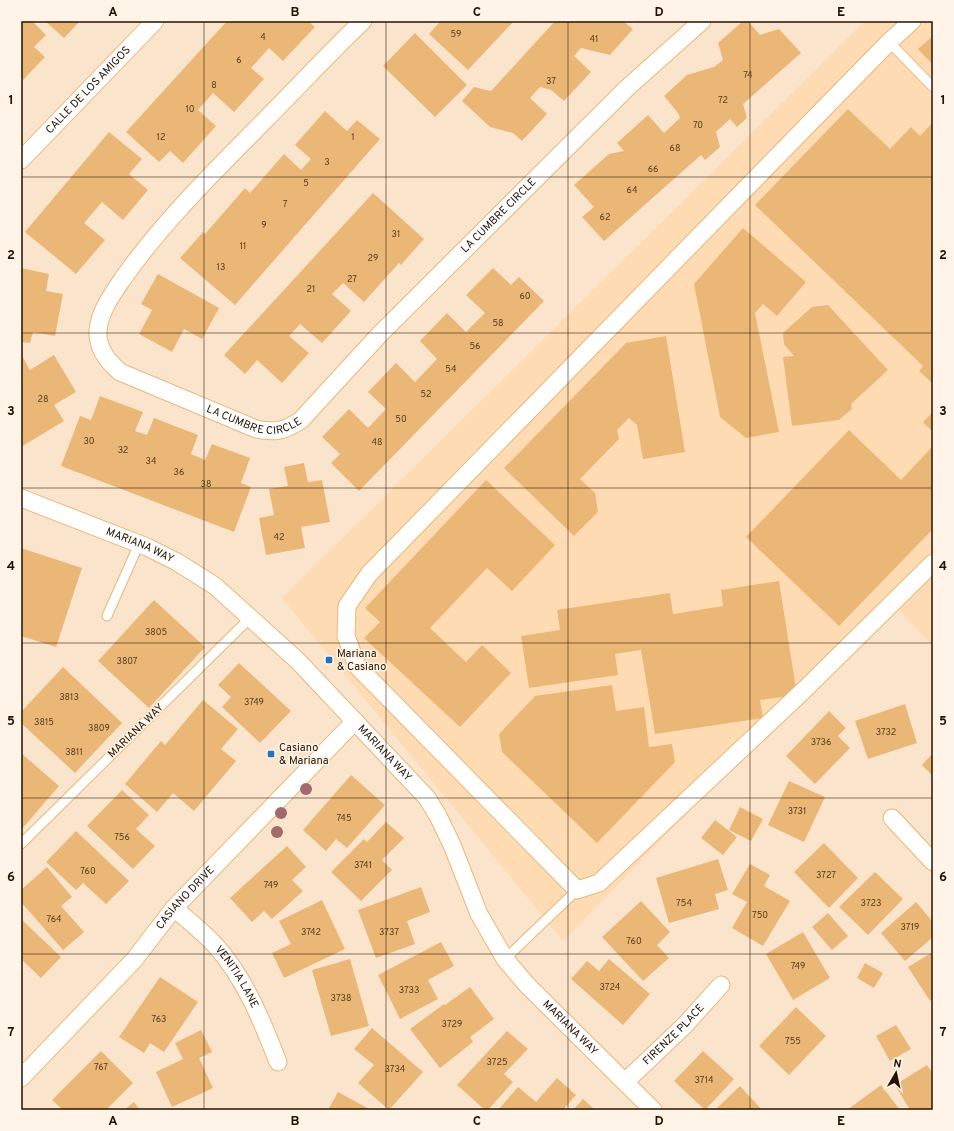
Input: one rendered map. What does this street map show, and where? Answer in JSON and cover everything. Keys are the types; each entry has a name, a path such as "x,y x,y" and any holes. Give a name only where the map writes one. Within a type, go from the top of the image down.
{"street":[{"name":"CALLE DE LOS AMIGOS","path":"21,160 155,21"},
{"name":"LA CUMBRE CIRCLE","path":"355,23 180,207 137,259 116,288 104,309 98,332 99,344 103,355 110,364 120,372 256,429 267,432 279,431 290,427 301,420 380,334 626,88 702,21"},
{"path":"912,21 889,42 369,574 347,606 346,636 358,666 577,890 599,883 803,691 933,563"},
{"name":"MARIANA WAY","path":"21,498 139,544 177,562 215,586 298,661 427,798 438,816 452,845 479,914 505,959 527,985 653,1110"},
{"name":"CASIANO DRIVE","path":"21,1078 134,960 174,908 355,721"},
{"path":"892,818 933,862"},
{"name":"VENITIA LANE","path":"174,908 215,945 233,968 262,1021 278,1062"},
{"name":"FIRENZE PLACE","path":"625,1082 685,1024 721,986"}],"lane":[{"path":"889,42 933,87"},
{"path":"107,616 139,544"},
{"name":"MARIANA WAY","path":"21,844 250,618"},
{"path":"505,959 577,890"}],"shaded area":[{"path":"865,21 933,21 933,646 892,603 563,941 282,598"}],"building":[{"path":"21,21 32,21 46,35 34,47 45,57 21,82"},
{"path":"45,21 80,21 64,38"},
{"path":"227,21 308,21 315,27 283,61 269,48 251,68 264,79 234,112 213,93 198,110 216,126 183,163 170,151 159,162 126,132"},
{"path":"438,21 514,21 468,70 429,34 439,23"},
{"path":"555,21 623,21 633,29 610,55 581,48 574,56 591,72 564,101 551,90 540,87 530,98 547,114 522,141 513,133 490,127 462,101 474,87 491,91"},
{"path":"743,21 748,21 760,35 779,29 801,53 743,104 747,118 737,127 730,119 716,132 720,147 705,160 701,155 604,241 582,217 594,207 574,185 609,154 624,151 617,143 648,115 664,133 680,118 678,113 664,96 687,75 714,67 723,60 718,43"},
{"path":"415,33 467,85 435,117 383,66"},
{"path":"933,36 933,65 918,49"},
{"path":"848,109 890,149 911,127 920,136 933,122 933,384 919,371 923,366 755,205"},
{"path":"325,111 347,131 357,120 380,139 235,305 180,258 203,232 205,234 245,188 250,193 284,154 301,170 311,159 295,145"},
{"path":"109,132 142,159 129,174 148,190 123,220 102,202 84,223 105,240 76,274 25,232"},
{"path":"373,193 424,239 401,265 399,263 364,302 343,283 332,294 351,311 322,343 300,324 289,336 309,353 282,383 257,360 245,374 224,355"},
{"path":"743,228 806,282 777,316 763,304 755,313 779,432 746,438 720,417 694,284"},
{"path":"21,268 49,274 46,291 63,294 55,336 33,332 30,343 21,342"},
{"path":"493,268 511,285 519,277 544,301 359,491 331,463 340,454 322,437 349,409 368,428 386,409 368,392 396,363 415,382 437,359 420,341 447,313 466,332 485,313 466,295"},
{"path":"158,274 219,308 202,339 184,329 172,352 139,334 152,310 141,304"},
{"path":"828,305 888,370 851,404 852,409 839,420 792,426 783,357 794,356 784,344 783,333 812,307"},
{"path":"666,336 685,452 643,459 637,425 629,418 617,430 619,439 580,479 595,493 598,512 574,536 504,468 626,343"},
{"path":"21,354 30,370 54,355 76,392 54,405 64,421 21,447"},
{"path":"100,396 143,412 135,431 147,435 154,418 198,435 191,454 205,460 212,444 250,458 241,483 251,487 234,532 61,466 80,416 91,420"},
{"path":"933,412 933,432 923,422"},
{"path":"849,430 901,480 933,446 933,529 839,626 746,537"},
{"path":"304,463 308,482 322,480 330,522 301,527 305,548 266,555 259,518 274,515 269,489 288,486 284,467"},
{"path":"486,480 555,545 512,591 487,568 430,628 466,662 482,645 511,673 460,727 364,638 380,622 365,608"},
{"path":"21,548 82,568 56,647 21,636"},
{"path":"779,581 797,695 760,700 763,718 655,734 641,650 615,654 618,675 529,688 521,636 560,630 557,610 670,593 673,614 723,606 721,590"},
{"path":"154,600 205,647 149,708 98,661"},
{"path":"239,663 291,711 260,743 222,707 231,697 218,685"},
{"path":"63,667 122,723 75,773 21,723 21,712"},
{"path":"612,685 616,711 644,707 649,747 672,744 675,762 597,843 502,752 499,734 535,696"},
{"path":"203,700 238,729 221,749 236,761 194,811 173,793 157,812 125,784 161,741 165,745"},
{"path":"905,704 917,743 868,759 855,721"},
{"path":"829,711 846,728 838,736 850,748 815,784 786,756"},
{"path":"21,753 59,786 21,830"},
{"path":"933,753 933,776 922,765"},
{"path":"351,775 385,805 347,848 336,839 326,851 303,830"},
{"path":"789,781 825,797 804,842 768,825"},
{"path":"122,790 149,815 136,829 155,846 133,869 87,826"},
{"path":"740,807 763,819 751,841 729,830"},
{"path":"715,820 737,837 723,855 701,838"},
{"path":"386,822 404,838 382,860 392,870 361,901 331,872 364,839 367,842"},
{"path":"76,831 129,881 106,904 83,883 76,890 46,862"},
{"path":"824,843 858,878 829,908 794,872"},
{"path":"287,846 306,867 292,880 303,891 272,919 264,911 252,922 230,898"},
{"path":"718,859 728,890 715,894 719,909 669,923 656,878"},
{"path":"750,864 770,875 764,886 790,901 763,946 732,928 747,902 732,894"},
{"path":"47,867 72,897 61,906 84,932 63,950 21,902 21,890"},
{"path":"875,872 903,899 868,935 839,907"},
{"path":"421,887 430,912 407,921 415,944 376,958 358,910"},
{"path":"322,900 345,949 284,978 272,953 291,944 279,921"},
{"path":"641,901 670,932 657,945 669,958 643,981 602,937"},
{"path":"916,902 933,922 933,937 905,961 881,933"},
{"path":"828,913 848,936 832,950 812,927"},
{"path":"21,919 61,957 41,978 21,959"},
{"path":"803,932 830,978 793,1000 766,954"},
{"path":"441,942 454,966 428,980 438,999 400,1019 378,975"},
{"path":"933,952 933,999 930,1001 908,967"},
{"path":"350,959 369,1026 331,1036 312,970"},
{"path":"609,959 650,994 623,1025 571,979 587,961 599,971"},
{"path":"865,963 883,973 874,988 857,978"},
{"path":"160,977 198,1002 164,1052 150,1043 144,1053 119,1037"},
{"path":"470,987 494,1019 470,1037 473,1042 440,1068 410,1029"},
{"path":"796,1007 826,1036 789,1075 759,1046"},
{"path":"896,1025 911,1049 890,1061 876,1036"},
{"path":"372,1028 423,1072 389,1110 358,1083 374,1065 354,1049"},
{"path":"201,1030 212,1052 199,1058 213,1088 172,1107 156,1072 183,1059 175,1043"},
{"path":"507,1031 528,1049 504,1074 513,1082 488,1110 485,1110 457,1085"},
{"path":"101,1051 133,1083 106,1110 63,1110 52,1100"},
{"path":"703,1051 734,1079 705,1110 674,1081"},
{"path":"927,1065 933,1074 933,1109 910,1110 895,1085"},
{"path":"557,1078 576,1095 563,1110 498,1110 518,1087 536,1102"},
{"path":"881,1085 900,1110 847,1110"},
{"path":"740,1086 762,1110 715,1110"},
{"path":"338,1092 371,1110 328,1110"},
{"path":"583,1099 595,1110 573,1110"},
{"path":"134,1102 140,1110 124,1110"}],"place":[{"name":"Mariana & Casiano","path":"329,660"},
{"name":"Casiano & Mariana","path":"271,754"}]}
